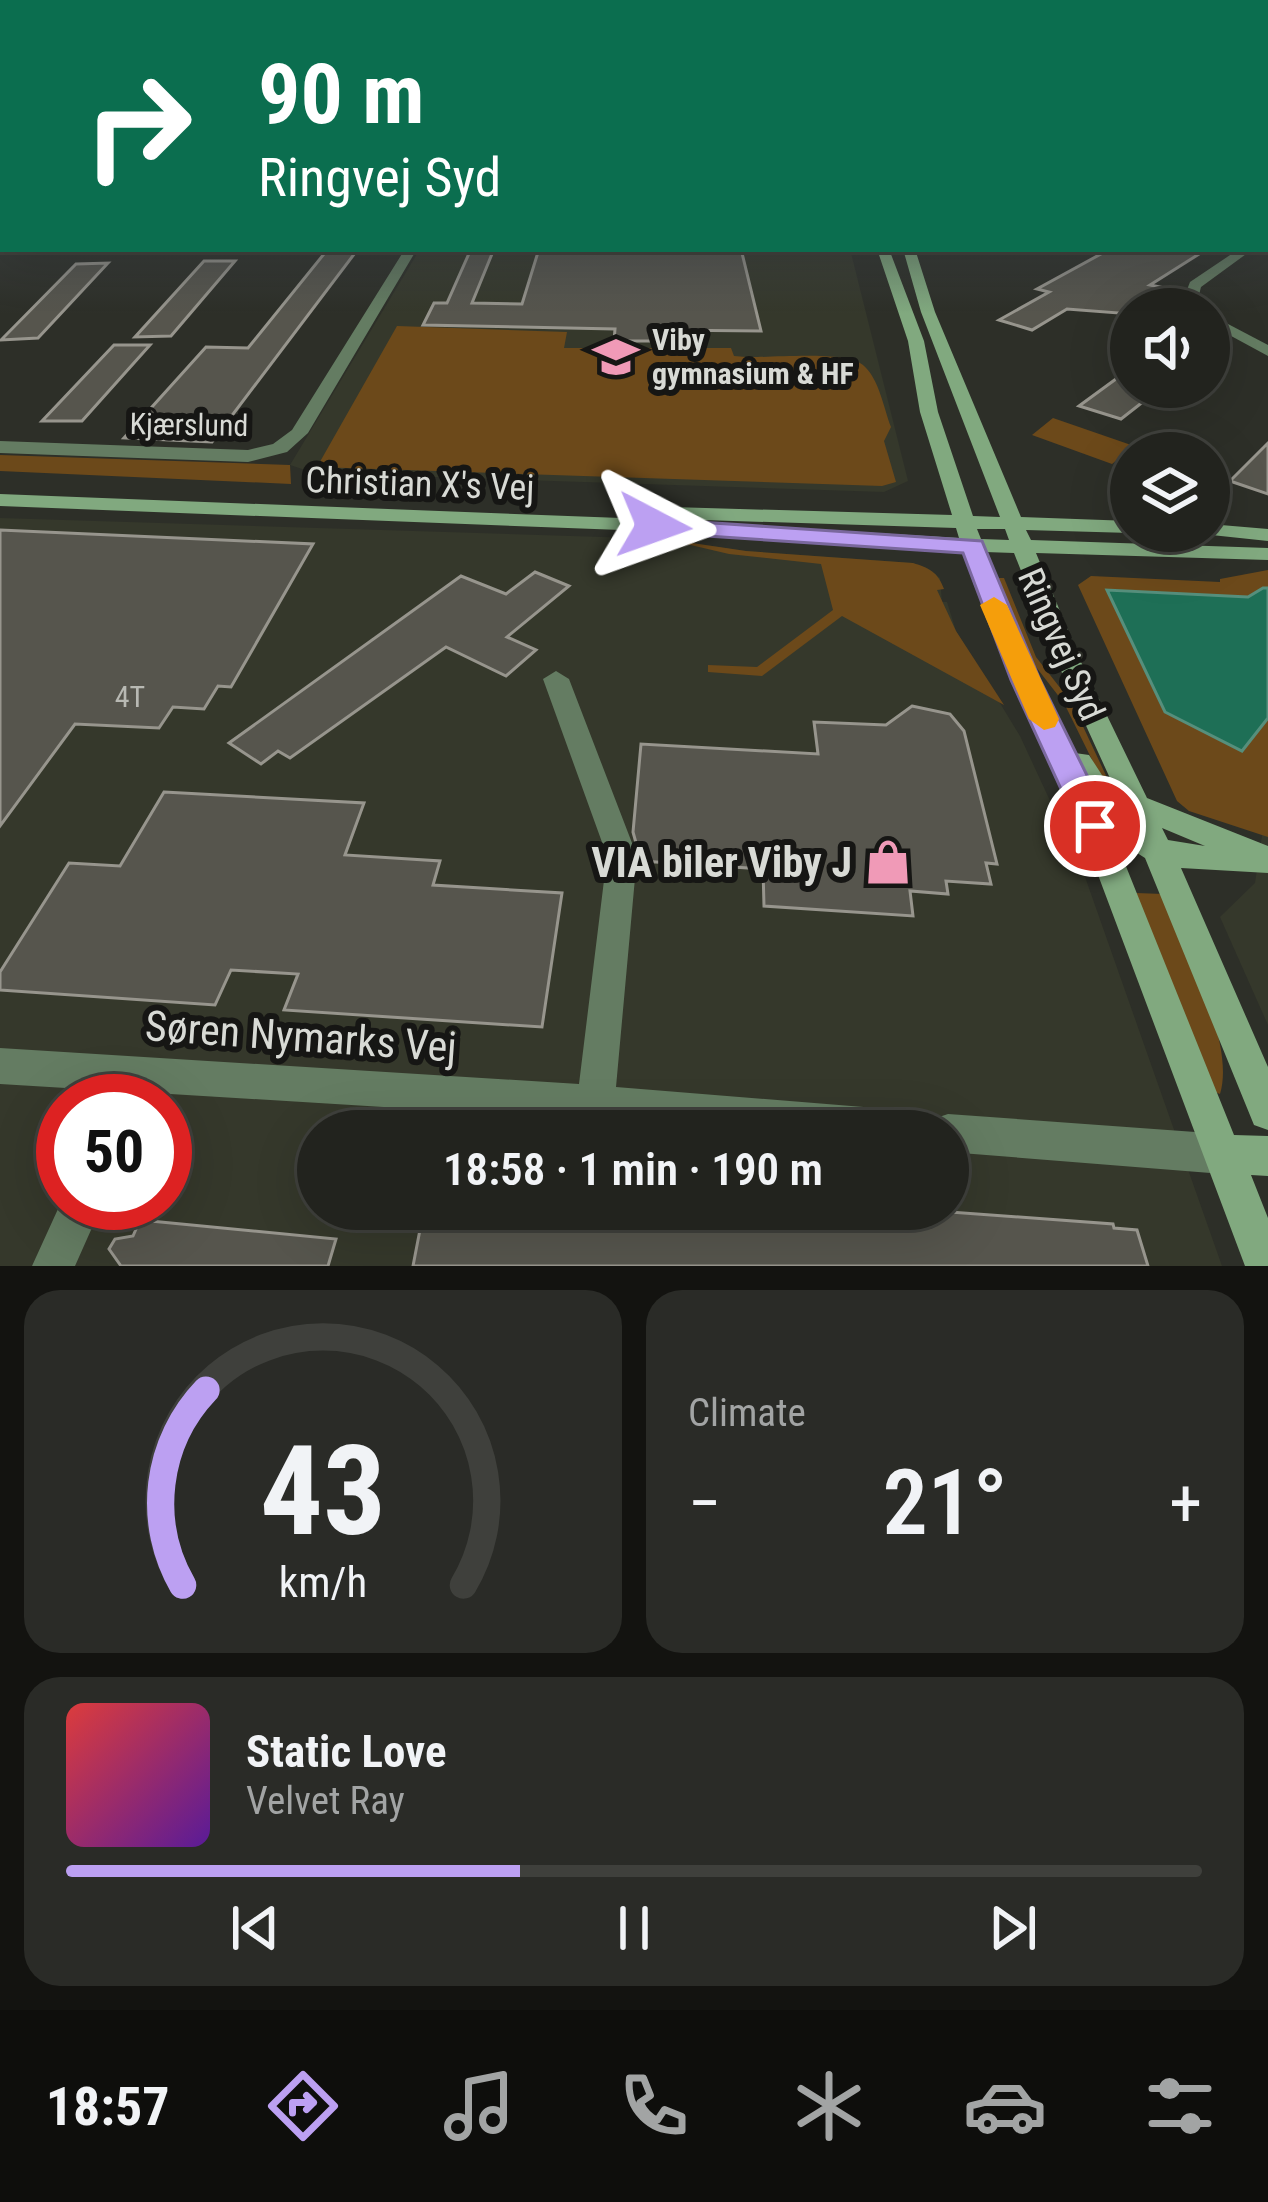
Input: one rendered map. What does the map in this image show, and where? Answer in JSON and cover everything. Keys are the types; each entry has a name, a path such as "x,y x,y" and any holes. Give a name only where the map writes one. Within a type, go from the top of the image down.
{"main road":[{"name":"Ringvej Syd","path":"884,252 916,341 929,412 973,546 1025,680 1095,826 1266,1266"},
{"name":"Ringvej Syd","path":"910,252 928,312 1094,720 1158,850 1268,1111"},
{"name":"Christian X's Vej","path":"0,486 1110,525"},
{"name":"Christian X's Vej","path":"0,500 621,524 973,546 1268,554"},
{"path":"1230,532 1268,535"},
{"path":"1025,680 1121,827 1158,850 1268,860"},
{"path":"1138,806 1268,860"},
{"path":"1223,1154 1268,1156"}],"street":[{"name":"Kjærslund","path":"0,447 248,456 280,448 299,433 409,252"},
{"path":"1194,288 1243,252"},
{"path":"1230,330 1268,351"},
{"path":"556,679 622,856 596,1106"},
{"name":"Søren Nymarks Vej","path":"0,1066 50,1074"},
{"name":"Søren Nymarks Vej","path":"192,1090 649,1110"},
{"path":"969,1135 1223,1154"},
{"path":"52,1266 69,1230"}],"shaded area":[{"name":"Viby gymnasium & HF","path":"418,252 851,252 908,481 884,492 314,473 290,465"},
{"path":"397,326 567,332 564,348 731,348 734,356 854,360 869,371 880,394 891,427 884,441 896,482 882,486 317,467"},
{"path":"1053,418 1110,438 1110,463 1032,435"},
{"path":"0,455 290,465 291,484 0,471"},
{"path":"0,518 665,539 746,551 913,563 929,569 940,578 942,602 947,602 956,631 1020,736 1084,874 1222,1266 0,1266"},
{"path":"665,539 746,551 913,563 928,569 942,583 944,589 937,590 956,631 1004,705 842,616 762,676 708,672 708,665 757,667 833,610 821,564 729,554"},
{"path":"1268,570 1268,588 1248,597 1107,591 1242,751 1268,718 1268,837 1189,811 1177,801 1078,585 1091,576 1220,582"},
{"path":"997,578 1004,578 1036,657 1072,703 1110,784 1104,784 1064,703 1029,658"},
{"path":"1268,588 1268,718 1242,751 1165,712 1107,590 1248,597"},
{"path":"1268,795 1268,1025 1220,917 1255,883"},
{"path":"1136,893 1163,894 1194,966 1221,1048 1220,1094 1215,1092"}],"building":[{"path":"326,252 356,252 212,442 124,438 206,347 248,348"},
{"path":"470,252 493,252 472,303 522,304 538,252 742,252 761,331 660,330 660,341 614,341 615,329 423,325 434,303 447,303"},
{"path":"1105,252 1202,252 1150,285 1158,288 1110,288 1110,312 1067,309 1032,330 999,320 1049,292 1037,289"},
{"path":"204,261 235,261 171,336 135,337"},
{"path":"108,263 38,338 1,340 76,264"},
{"path":"114,345 150,345 82,421 42,421"},
{"path":"1110,383 1110,408 1135,408 1121,419 1079,406"},
{"path":"1268,443 1268,494 1230,481"},
{"path":"0,530 313,544 231,687 218,686 204,709 173,707 159,728 75,724 0,826"},
{"path":"535,572 569,586 507,637 536,650 506,676 446,647 290,758 278,751 261,764 229,743 461,576 506,594"},
{"path":"912,706 950,714 964,731 997,864 986,863 991,884 946,881 948,894 910,891 913,916 764,906 763,869 641,861 633,832 641,744 818,754 814,722 886,725"},
{"path":"164,792 364,803 345,855 440,861 433,885 562,893 542,1027 284,1010 298,974 231,970 215,1005 0,990 0,972 69,863 120,866"},
{"path":"969,1213 1113,1224 1114,1228 1137,1230 1148,1266 413,1266 420,1230 969,1230"},
{"path":"192,1225 336,1239 328,1266 121,1266 109,1249 115,1239 133,1236 136,1230 192,1230"}],"slow traffic":[{"path":"994,605 1044,719"}],"place":[{"name":"Viby gymnasium & HF","path":"616,357"},
{"name":"VIA biler Viby J","path":"888,862"}],"route":[{"path":"654,526 973,546 1025,680 1095,826"}]}
